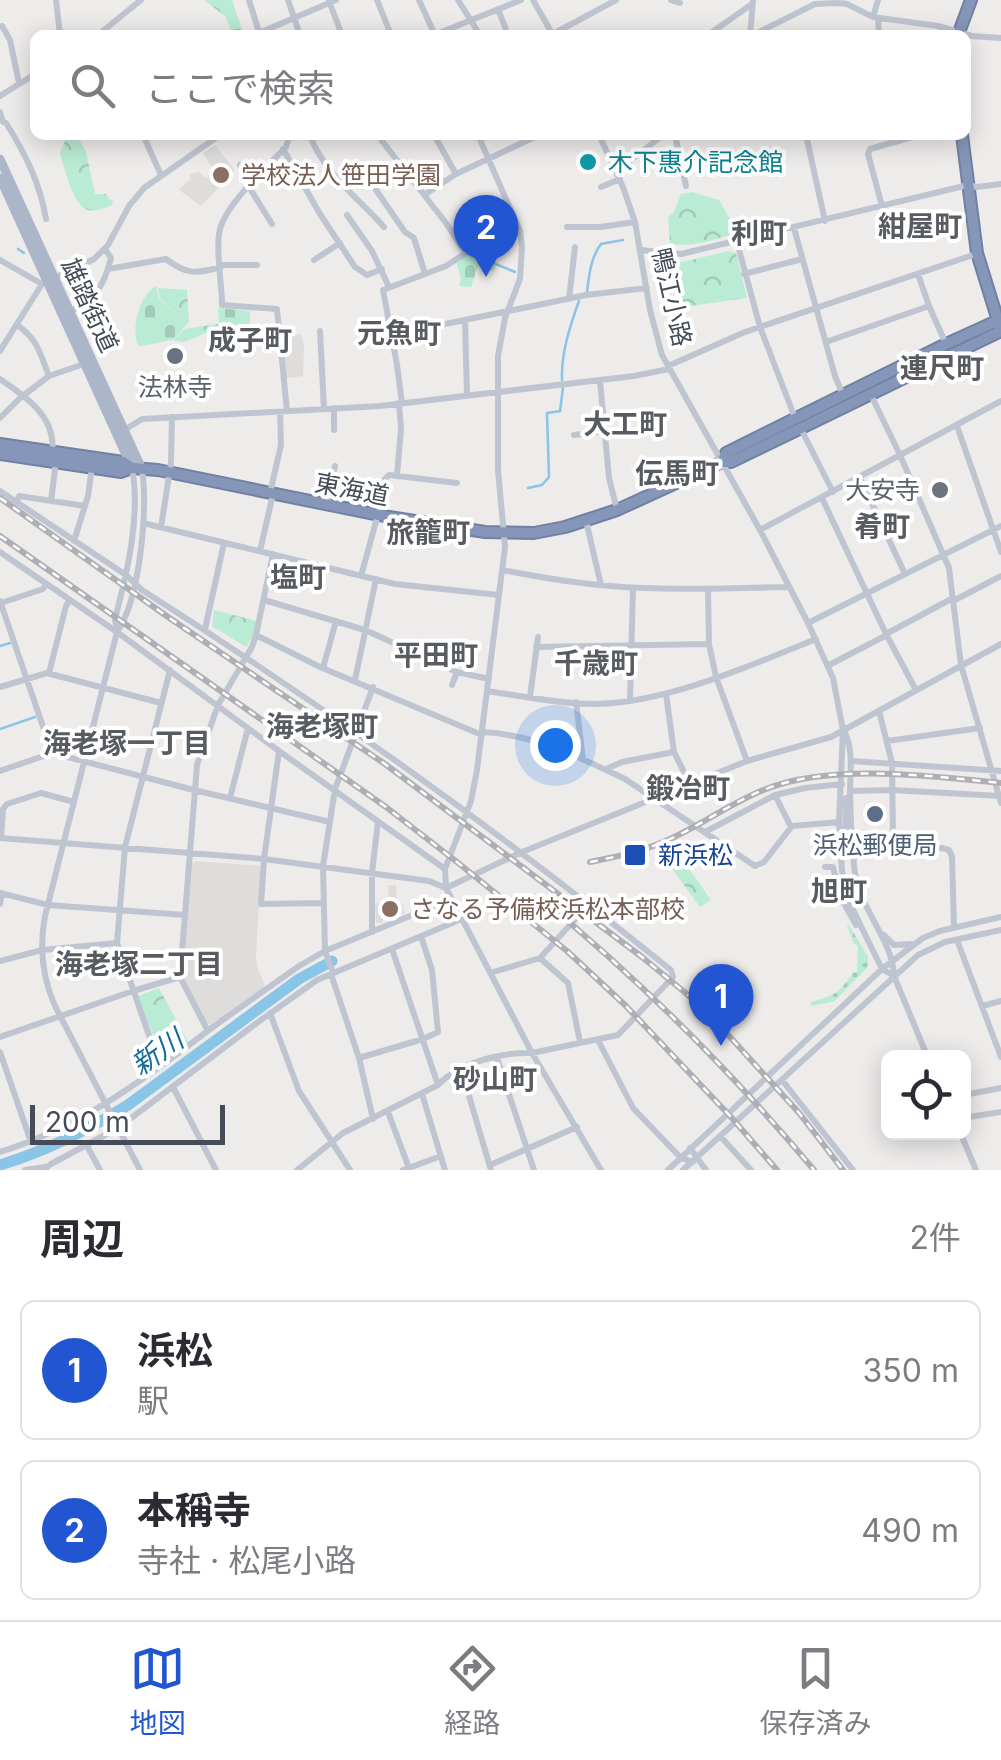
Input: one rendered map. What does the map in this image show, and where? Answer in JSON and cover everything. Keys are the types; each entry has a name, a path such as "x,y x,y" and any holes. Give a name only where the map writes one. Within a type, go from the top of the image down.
{"highway":[{"path":"959,30 970,0"},
{"path":"963,140 978,253 1000,325"},
{"path":"798,424 946,344 1000,325"},
{"path":"798,424 871,395 1000,325"},
{"name":"東海道","path":"0,444 92,468 169,472 378,515 485,532 542,533 617,510 722,462 726,453 798,424"},
{"name":"東海道","path":"0,454 123,462 137,469"}],"main road":[{"name":"雄踏街道","path":"0,159 48,281 71,310 126,429 137,469"},
{"name":"雄踏街道","path":"0,180 137,469"}],"street":[{"path":"56,0 59,30"},
{"path":"104,30 139,0"},
{"path":"249,0 259,30"},
{"path":"288,0 298,30"},
{"path":"377,0 389,30"},
{"path":"419,0 433,30"},
{"path":"458,0 477,30"},
{"path":"447,30 521,0"},
{"path":"533,0 550,30"},
{"path":"562,30 616,0"},
{"path":"878,0 878,30"},
{"path":"268,30 331,1 340,30"},
{"path":"753,2 754,30"},
{"path":"715,30 753,2"},
{"path":"763,30 814,2 847,2 876,18 948,30"},
{"path":"498,9 506,30"},
{"path":"2,26 10,40 19,83"},
{"path":"971,36 1001,38"},
{"path":"0,96 30,77"},
{"path":"0,112 35,176 46,219"},
{"path":"145,140 161,174"},
{"path":"0,351 48,281 85,265 105,249 136,196 212,140"},
{"path":"260,551 283,412 277,309 222,305 220,227 231,206 288,140"},
{"path":"312,140 334,176 384,227"},
{"path":"382,140 465,252"},
{"path":"437,140 456,174"},
{"path":"480,140 520,233 522,247 520,279 498,349 498,470 506,547 475,780 445,869 446,888 532,1053 601,1170"},
{"path":"424,195 456,174 528,140"},
{"name":"鴨江小路","path":"601,140 635,222 658,345 816,639 838,693 843,730"},
{"path":"601,187 657,140"},
{"path":"677,140 686,186"},
{"path":"807,140 825,221"},
{"path":"882,206 868,154 870,149 902,140"},
{"path":"283,150 355,267 364,274 382,269"},
{"path":"240,164 272,224"},
{"path":"640,250 680,254 968,185 1001,184"},
{"path":"376,190 405,232 414,238 425,274"},
{"path":"346,215 382,269 389,287"},
{"path":"567,227 600,228 635,222"},
{"path":"794,228 844,396"},
{"path":"398,476 400,403 383,290 446,266 493,238 520,233"},
{"path":"737,242 760,327 798,424 833,492"},
{"path":"314,260 340,243"},
{"path":"569,299 575,247"},
{"path":"71,310 92,300 102,285 111,256 105,249"},
{"path":"126,429 139,420 400,403 600,381 670,368 760,327 978,253"},
{"path":"744,274 802,259"},
{"path":"0,260 48,281"},
{"path":"108,270 166,260 190,273 221,266 257,265"},
{"path":"918,274 946,344"},
{"path":"392,335 569,299 646,288"},
{"path":"826,342 929,306"},
{"path":"465,320 467,396"},
{"path":"18,325 35,341 49,376"},
{"path":"320,330 334,430"},
{"path":"0,418 49,376 84,364"},
{"path":"0,379 36,406 53,440 51,500"},
{"path":"600,381 609,478 617,510"},
{"path":"705,832 776,795 805,788 1000,798 997,770 961,665 949,568 871,395"},
{"path":"760,530 1001,401"},
{"path":"161,527 172,417"},
{"path":"957,426 997,528 1001,552"},
{"path":"574,435 604,432"},
{"path":"327,505 335,466"},
{"path":"74,540 86,506 92,468"},
{"path":"137,469 142,523 134,583 125,621 117,632 84,761 48,905 42,950 45,978 60,1017 140,1170"},
{"path":"117,632 115,618 126,576 137,469"},
{"path":"361,576 384,479 389,475 457,483"},
{"path":"860,478 905,574"},
{"path":"0,491 356,732 522,852 671,970 673,977 618,1035 521,1052 461,1069 422,1094 343,1133 297,1170"},
{"path":"16,502 20,496 86,506"},
{"path":"822,498 916,690"},
{"path":"586,521 600,585"},
{"path":"142,523 376,580 499,595"},
{"path":"808,623 997,528"},
{"path":"204,629 224,542"},
{"path":"0,552 445,869"},
{"path":"208,1031 180,977 196,765 218,705 252,648 274,554"},
{"path":"502,570 634,588 788,587"},
{"path":"828,665 1001,576"},
{"path":"355,680 376,580"},
{"path":"46,584 43,589 0,603 52,753"},
{"path":"630,701 634,588"},
{"path":"708,589 709,644 716,677 746,761"},
{"path":"49,673 70,600"},
{"path":"264,600 365,630 457,672 489,679"},
{"path":"323,668 336,621"},
{"path":"256,635 323,668 482,734 512,734 605,769 755,866 764,862 791,827 839,822"},
{"path":"530,697 538,636"},
{"path":"487,691 592,704 630,701 666,694 762,662 816,639"},
{"path":"536,646 709,644"},
{"path":"446,888 522,852 746,761 832,737 1001,644"},
{"path":"160,1068 117,943 126,846 170,670"},
{"path":"452,686 457,672"},
{"path":"0,688 49,673 161,703"},
{"path":"373,688 335,789 324,866 326,952 359,1058 373,1119"},
{"path":"666,694 674,752 690,784"},
{"path":"576,702 583,759"},
{"path":"879,710 892,763 895,850"},
{"path":"230,798 248,728"},
{"path":"887,741 980,728"},
{"path":"843,730 849,740 850,761 845,841 841,854 829,868 851,917 890,969"},
{"path":"684,1170 888,983 890,969 862,910 858,888 841,742 843,730"},
{"path":"279,752 261,904 324,903"},
{"path":"605,769 674,752"},
{"path":"0,771 52,753 330,822"},
{"path":"850,761 997,770"},
{"path":"848,788 839,822 841,854 850,903 864,933"},
{"path":"74,802 41,793 8,804 3,808 0,838 264,859 429,880 446,888"},
{"path":"776,795 791,827"},
{"path":"372,932 372,874 378,820"},
{"path":"853,858 895,850 949,850 954,928"},
{"path":"858,888 925,1050"},
{"path":"0,904 1,893 48,905 185,916"},
{"path":"862,900 890,944 900,946 1001,916"},
{"path":"0,1152 31,1142 107,1106 299,966 452,901"},
{"path":"490,973 540,958 589,904"},
{"path":"25,1170 40,1166 45,1169 87,1146 332,972 490,907"},
{"path":"890,969 924,951 1001,930"},
{"path":"359,1058 438,1032 432,970 421,936"},
{"path":"956,940 1001,1057"},
{"path":"0,961 42,950 117,943"},
{"path":"668,1170 913,944"},
{"path":"392,949 438,1085"},
{"path":"540,958 568,983 580,1042"},
{"path":"0,1037 180,977"},
{"path":"982,1006 1001,1001"},
{"path":"270,1013 298,1091 350,1170"},
{"path":"598,1040 629,1102 681,1158 695,1159"},
{"path":"0,1052 31,1142"},
{"path":"497,1058 534,1170"},
{"path":"461,1069 491,1167 576,1126"},
{"path":"782,1080 853,1170"},
{"path":"173,1087 216,1170"},
{"path":"971,1093 1001,1088"},
{"path":"422,1094 445,1170"},
{"path":"388,1112 406,1169 441,1156"},
{"path":"971,1117 1001,1112"},
{"path":"721,1136 751,1170"},
{"path":"963,1140 976,1170"},
{"path":"87,1146 100,1170"},
{"path":"690,1148 706,1170"},
{"path":"55,1162 60,1170"}],"shaded area":[{"name":"学校法人笹田学園","path":"215,145 235,170 201,206 179,190 191,178 189,175 198,172 207,178 214,171 203,153"},
{"path":"301,334 303,376 286,378 282,338"},
{"path":"196,861 261,866 256,955 265,986 213,1025 207,1024 182,977 191,864"},
{"name":"さなる予備校浜松本部校","path":"388,885 396,885 397,903 403,903 404,914 383,916 383,923 376,923 375,903 389,903"}],"green space":[{"path":"204,0 232,0 242,30 231,30 225,16"},
{"path":"65,140 80,140 95,194 106,194 112,205 97,210 83,208 74,195 60,153"},
{"path":"692,192 719,200 734,226 734,234 694,244 670,243 668,217 681,194"},
{"path":"729,251 736,253 747,298 677,308 678,263"},
{"path":"466,254 496,266 494,271 478,266 471,287 459,286 456,261"},
{"path":"156,286 159,298 187,324 173,340 138,346 138,313 145,297"},
{"path":"158,288 187,290 189,323 160,298"},
{"path":"218,308 250,311 250,338 240,340 231,353 221,354"},
{"path":"217,324 220,348 208,332 184,342 173,341 184,329"},
{"path":"214,610 257,621 246,647 212,626"},
{"path":"682,859 711,900 700,907 670,866"},
{"path":"849,925 868,957 868,967 835,1001 811,1006 811,1002 836,992 857,972 858,946"},
{"path":"159,988 188,1042 163,1061 138,996"}],"waterway":[{"path":"587,292 593,260 601,244 623,240"},
{"path":"18,249 24,253"},
{"path":"469,253 515,272"},
{"path":"562,380 569,330 579,301"},
{"path":"528,488 542,485 549,477 547,413 560,411 563,388"},
{"path":"0,646 10,643"},
{"path":"0,729 35,717"},
{"name":"新川","path":"0,1165 66,1139 128,1105 299,979 332,961"}],"railway":[{"path":"0,498 385,764 642,957 694,1000 731,1038 800,1114 843,1170"},
{"path":"0,536 386,807 567,951 625,1005 777,1170"},
{"path":"590,862 654,846 753,795 792,781 882,774 1001,783"},
{"path":"539,897 683,1027 814,1170"}],"place":[{"name":"木下惠介記念館","path":"588,162"},
{"name":"学校法人笹田学園","path":"221,175"},
{"name":"本稱寺","path":"486,277"},
{"name":"法林寺","path":"175,356"},
{"name":"大安寺","path":"940,490"},
{"name":"浜松郵便局","path":"875,814"},
{"name":"新浜松","path":"635,855"},
{"name":"さなる予備校浜松本部校","path":"390,909"},
{"name":"浜松","path":"721,1046"}],"district":[{"name":"紺屋町","path":"920,226"},
{"name":"利町","path":"759,233"},
{"name":"元魚町","path":"399,333"},
{"name":"成子町","path":"250,340"},
{"name":"連尺町","path":"942,368"},
{"name":"大工町","path":"625,424"},
{"name":"伝馬町","path":"677,473"},
{"name":"肴町","path":"882,526"},
{"name":"旅籠町","path":"428,532"},
{"name":"塩町","path":"298,577"},
{"name":"平田町","path":"436,655"},
{"name":"千歳町","path":"596,663"},
{"name":"海老塚町","path":"322,726"},
{"name":"海老塚一丁目","path":"127,743"},
{"name":"鍛冶町","path":"688,788"},
{"name":"旭町","path":"839,891"},
{"name":"海老塚二丁目","path":"139,964"},
{"name":"砂山町","path":"495,1079"}]}
